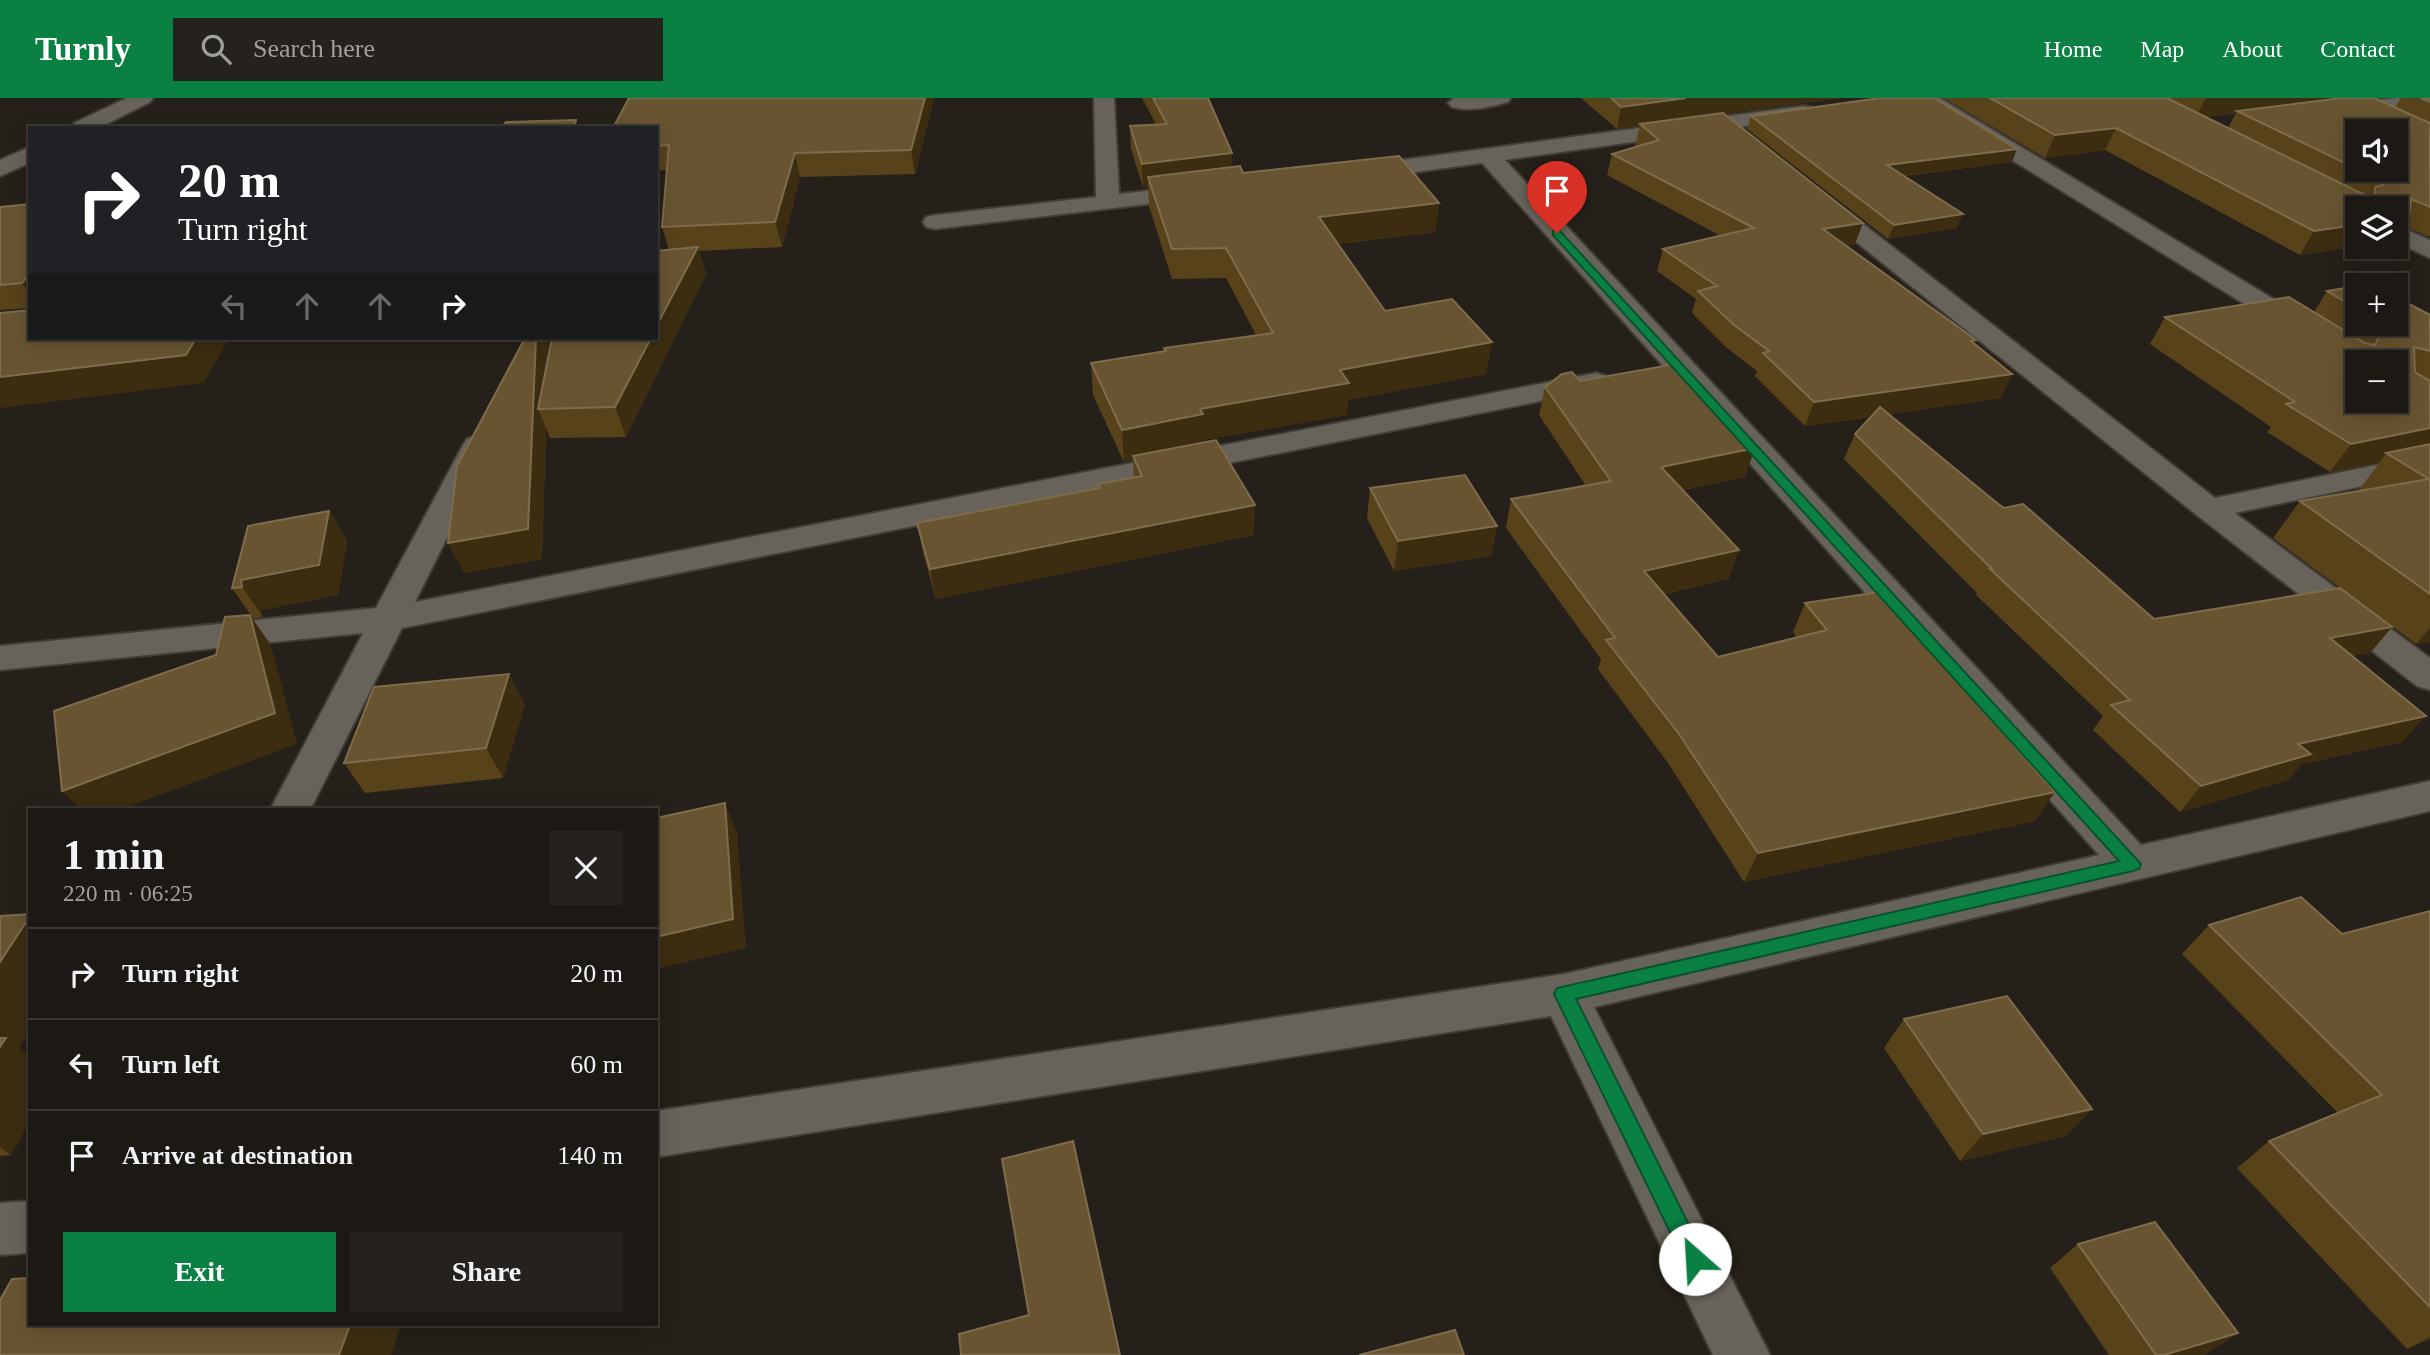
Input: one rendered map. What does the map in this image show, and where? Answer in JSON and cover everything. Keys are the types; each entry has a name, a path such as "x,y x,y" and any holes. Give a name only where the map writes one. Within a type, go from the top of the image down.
{"street":[{"path":"86,126 143,98"},
{"path":"1104,98 1108,203"},
{"path":"1459,103 1501,98"},
{"path":"1782,98 1804,112"},
{"path":"1925,98 2345,354"},
{"path":"2318,113 2430,101"},
{"path":"2357,107 2381,119"},
{"path":"1325,177 1830,108"},
{"path":"1723,124 1755,149"},
{"path":"0,169 28,155"},
{"path":"1488,156 1650,372 2133,864"},
{"path":"1798,184 2209,509 2430,677"},
{"path":"935,222 1230,188"},
{"path":"2408,238 2430,250"},
{"path":"0,658 388,619 1650,372"},
{"path":"291,808 489,423"},
{"path":"2209,509 2430,463"},
{"path":"658,1134 1564,994 2430,796"},
{"path":"1564,994 1742,1355"},
{"path":"0,1229 28,1227"}],"building":[{"path":"629,98 925,98 911,150 795,153 775,222 662,227 669,145 658,146 658,126 614,126"},
{"path":"1153,98 1208,98 1232,153 1142,164 1130,126 1167,124"},
{"path":"1611,98 1686,98 1621,107"},
{"path":"1880,98 1934,98 2017,149 1887,165 1963,214 1894,225 1751,116"},
{"path":"1990,98 2167,98 2367,196 2345,196 2345,227 2314,231 2116,128 2055,135"},
{"path":"2342,98 2374,98 2430,123 2430,207 2411,199 2409,217 2408,196 2374,196 2375,187 2383,185 2382,182 2408,182 2408,119 2345,119 2345,163 2237,111"},
{"path":"1723,113 1863,223 1823,229 1976,340 1971,341 2012,374 1814,402 1763,353 1769,351 1734,325 1698,291 1717,286 1663,249 1754,228 1612,154 1659,140 1640,124"},
{"path":"576,120 574,126 503,126 506,122"},
{"path":"1399,156 1439,203 1319,217 1385,311 1452,299 1492,342 1340,370 1349,383 1200,409 1203,414 1122,430 1091,363 1166,351 1164,348 1273,333 1226,248 1172,249 1148,177 1240,166 1243,173"},
{"path":"28,204 28,276 22,283 0,285 0,207"},
{"path":"698,247 658,323 658,251"},
{"path":"2345,288 2345,302 2327,291"},
{"path":"2289,297 2345,331 2345,336 2353,336 2375,345 2379,337 2408,336 2408,303 2430,315 2430,351 2414,347 2415,372 2430,381 2430,428 2351,444 2286,404 2295,402 2165,317"},
{"path":"28,310 28,340 195,340 186,355 0,377 0,313"},
{"path":"524,340 536,340 528,529 448,543 457,466"},
{"path":"552,340 650,340 615,407 538,409"},
{"path":"1681,363 1755,448 1661,467 1739,550 1644,571 1718,657 1827,630 1805,603 1879,592 2055,792 1758,853 1679,734 1606,640 1615,638 1511,499 1611,481 1545,387 1562,374 1572,372 1580,381"},
{"path":"1880,407 2004,508 2023,504 2154,619 2340,588 2392,627 2330,638 2426,716 2298,744 2311,754 2201,786 2111,705 2130,700 1990,569 1855,434"},
{"path":"1216,440 1255,505 930,569 917,523 1100,488 1098,484 1142,476 1133,456"},
{"path":"2430,444 2430,594 2300,501 2429,479 2386,453"},
{"path":"1465,475 1497,526 1398,541 1370,488"},
{"path":"329,511 319,565 241,580 242,587 232,588 248,526"},
{"path":"250,615 275,713 62,791 54,711 216,655 225,617"},
{"path":"509,674 486,748 344,763 374,687"},
{"path":"725,803 733,919 658,937 658,818"},
{"path":"2301,897 2342,934 2430,911 2430,1307 2269,1141 2382,1095 2209,925"},
{"path":"28,914 28,919 0,962 0,916"},
{"path":"2007,996 2092,1109 1983,1134 1904,1019"},
{"path":"1073,1141 1120,1355 961,1355 959,1334 1029,1315 1002,1159"},
{"path":"2155,1222 2238,1333 2156,1355 2078,1244"},
{"path":"28,1278 28,1326 350,1326 339,1355 0,1355 0,1300 12,1279"},
{"path":"1455,1330 1464,1355 1359,1355"}],"route":[{"path":"1557,233 2133,864 1564,994 1695,1259"}]}
